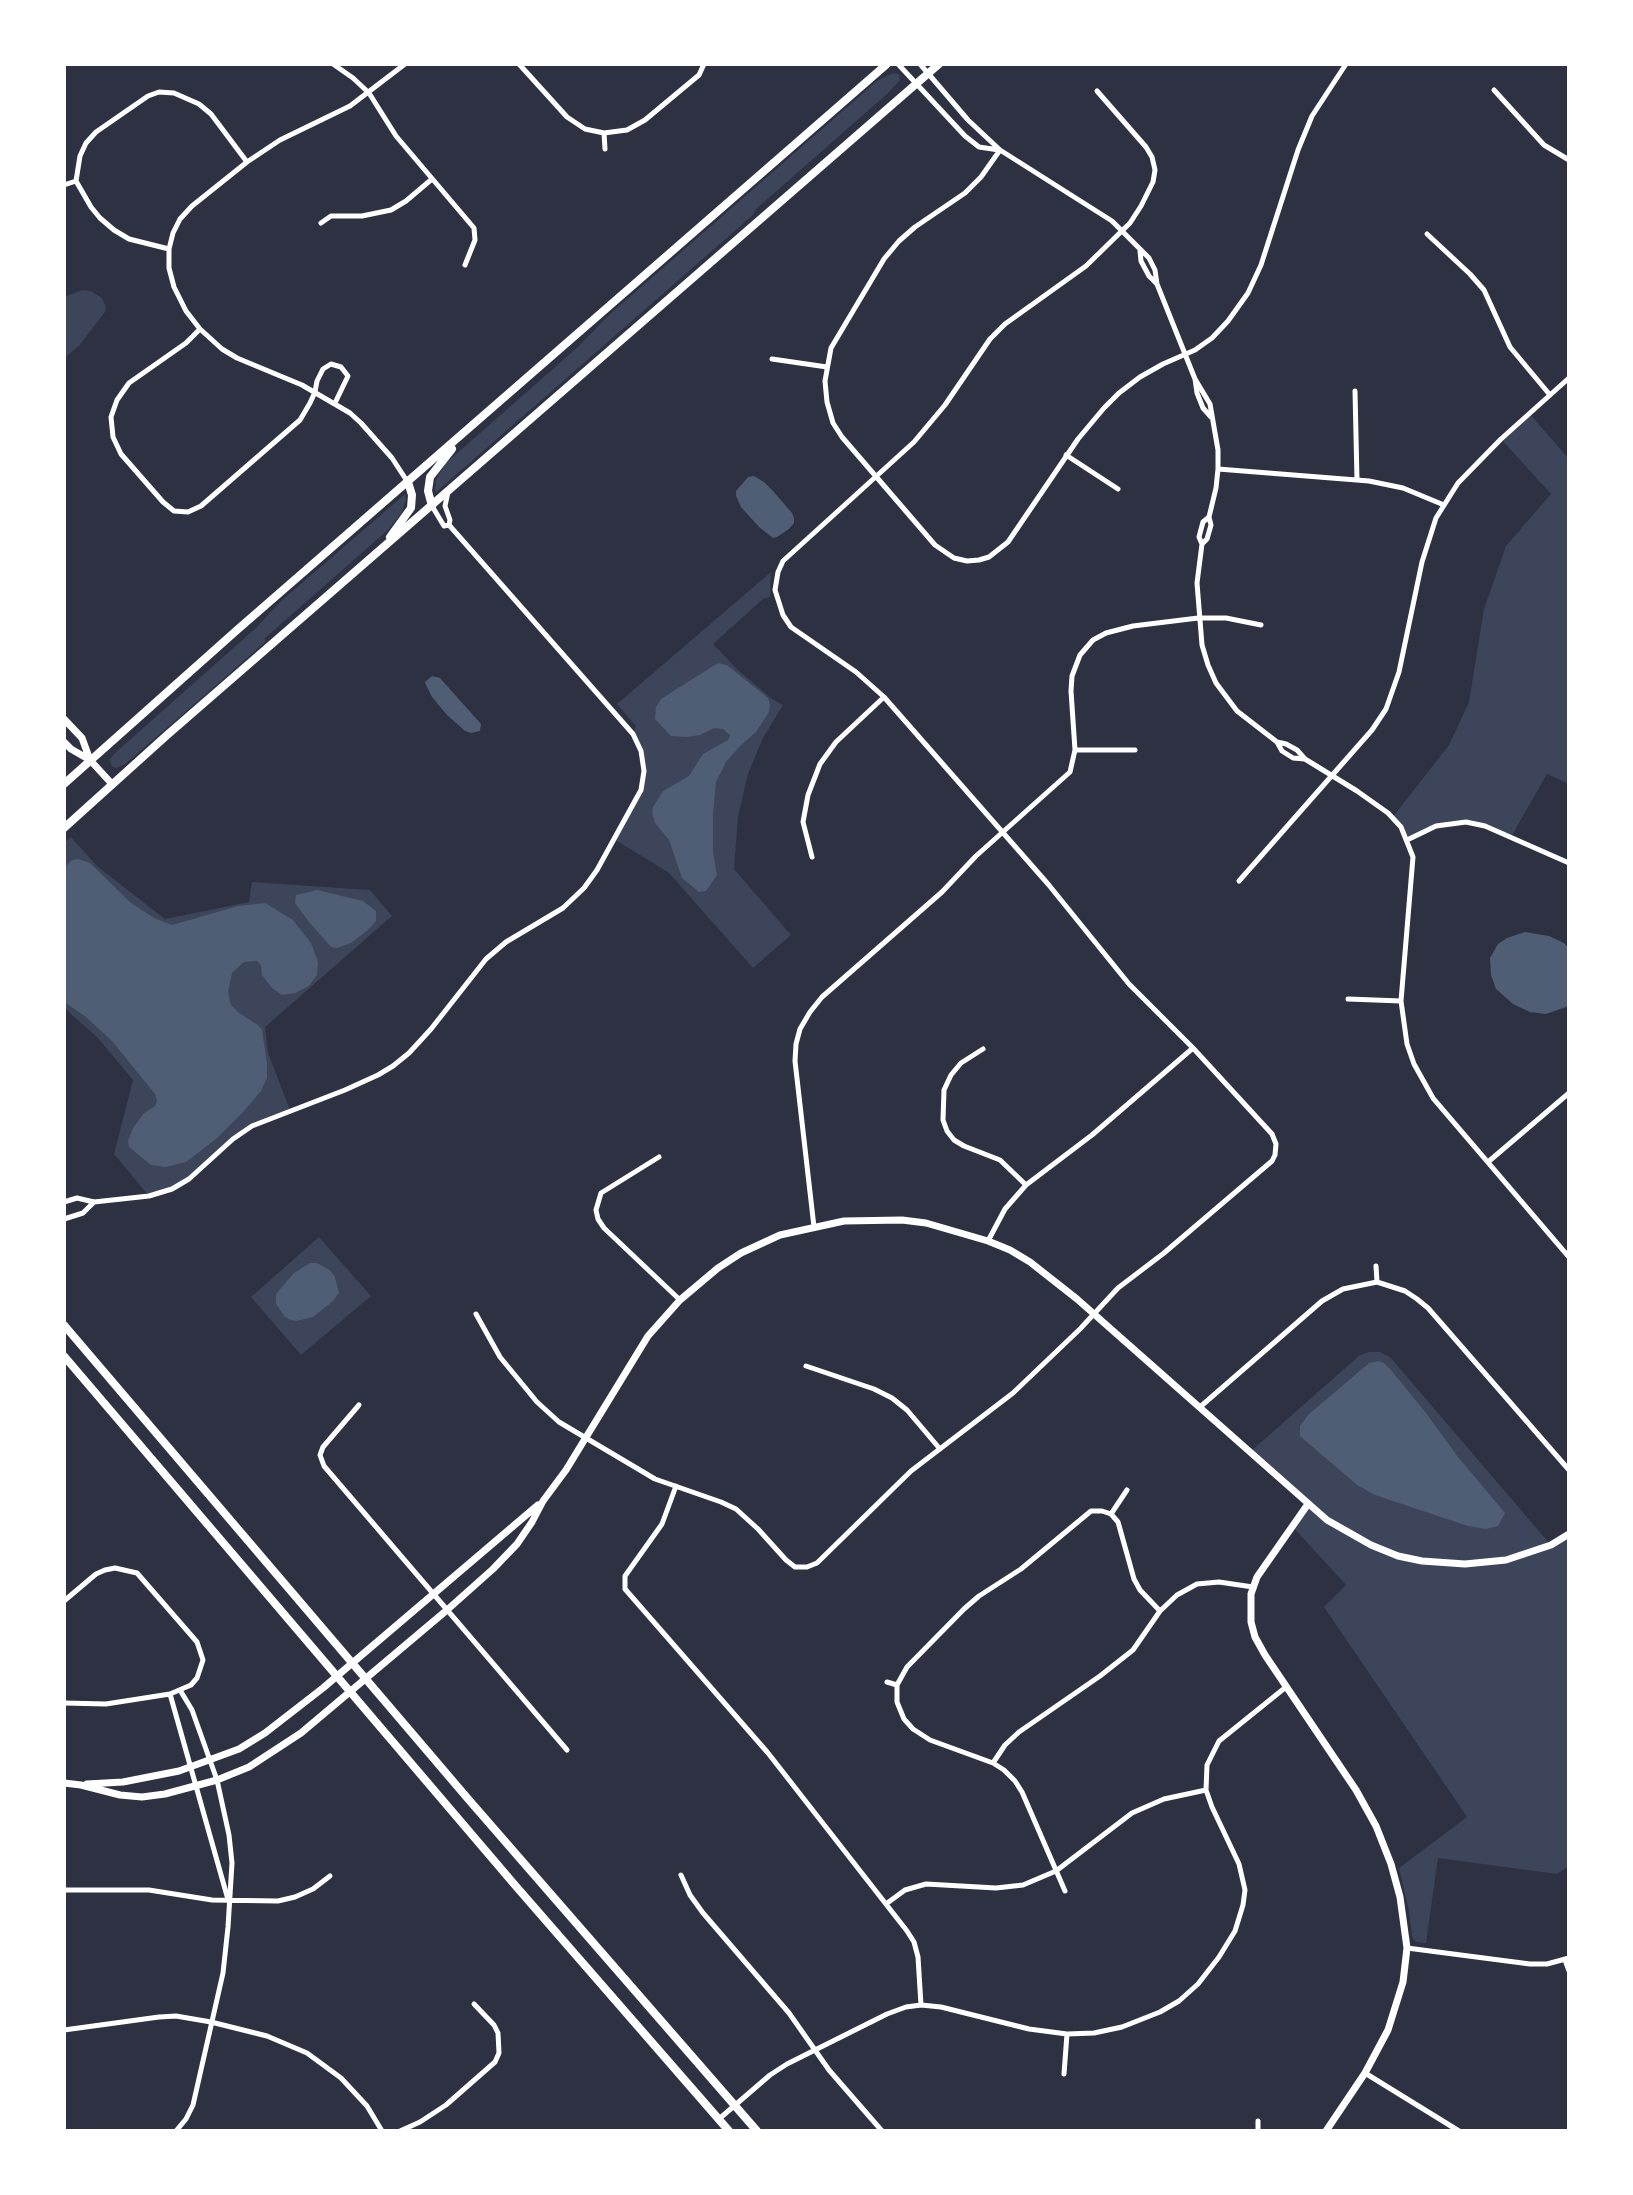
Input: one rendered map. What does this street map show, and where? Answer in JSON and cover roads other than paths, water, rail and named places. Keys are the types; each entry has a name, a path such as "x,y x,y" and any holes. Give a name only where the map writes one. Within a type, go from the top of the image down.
{"main road":[{"path":"64,784 887,64"},
{"path":"64,828 939,64"},
{"path":"432,506 428,491 430,477 468,429"},
{"path":"371,558 410,511 413,497 408,482"},
{"path":"64,1325 352,1664 757,2131"},
{"path":"64,1356 729,2131"}],"street":[{"path":"333,64 369,93 396,136 474,228 475,240 465,265"},
{"path":"405,64 350,106 280,140 247,162 186,212 173,233 169,268 186,311 222,349 335,403 361,423 392,458 408,482"},
{"path":"519,64 567,117 585,129 604,133 627,130 645,120 699,75 704,64"},
{"path":"898,64 971,141 979,147 1000,150"},
{"path":"920,64 968,120 1000,150 1112,221 1140,250 1141,261 1157,284 1195,379 1203,408 1211,417 1218,450 1218,469 1209,517 1203,522 1199,537 1202,544 1197,583 1202,645 1216,683 1237,711 1277,742 1297,750 1305,759 1388,813 1401,827 1413,857 1401,1001 1407,1044 1433,1098 1569,1257"},
{"path":"1000,150 965,193 915,227 892,250 831,348 825,381 833,423 842,437 943,552 967,561 989,557 1008,542 1066,455 1119,393 1140,377 1195,350 1212,338 1248,293 1268,248 1305,130 1346,64"},
{"path":"1494,90 1544,145 1569,160"},
{"path":"476,1314 500,1357 559,1422 639,1471 736,1509 786,1560 795,1567 807,1567 817,1563 903,1479 1013,1393 1118,1288 1272,1161 1277,1150 1275,1138 1119,973 1048,884 884,697 856,672 791,627 783,615 775,590 781,564 790,553 876,478 930,425 990,339 1005,324 1086,266 1122,231 1141,206 1153,182 1155,170 1152,157 1097,91"},
{"path":"169,249 129,239 114,230 91,207 76,181 80,156 86,143 96,132 138,102 159,92 185,96 199,104 211,114 247,162"},
{"path":"604,133 605,149"},
{"path":"321,223 331,216 362,216 391,210 432,179"},
{"path":"64,185 76,181"},
{"path":"1427,234 1484,290 1510,347 1550,395"},
{"path":"200,329 186,343 129,383 117,400 111,417 113,437 121,454 174,511 188,512 201,506 300,420 323,369 331,364 341,367 348,376 335,403"},
{"path":"772,359 827,367"},
{"path":"1239,881 1372,730 1386,709 1399,672 1422,562 1436,518 1458,483 1569,378"},
{"path":"1355,391 1357,480"},
{"path":"1066,455 1118,489"},
{"path":"1218,469 1357,480 1403,488 1444,505"},
{"path":"64,1202 77,1198 94,1202 149,1196 172,1189 198,1172 233,1139 252,1126 378,1075 400,1061 431,1029 486,959 506,942 577,896 597,870 641,790 644,771 641,751 633,734 449,525 445,506 448,491"},
{"path":"432,506 444,526 449,525"},
{"path":"814,1227 795,1061 800,1029 810,1012 822,997 942,892 1002,832 1070,772 1075,750 1072,676 1080,655 1093,640 1133,626 1198,618 1226,618 1261,625"},
{"path":"812,857 803,822 808,795 820,764 836,742 884,697"},
{"path":"64,719 82,738 90,760"},
{"path":"64,742 90,760 112,784"},
{"path":"1075,750 1135,750"},
{"path":"1407,840 1436,826 1466,822 1485,826 1569,863"},
{"path":"1348,999 1401,1001"},
{"path":"988,1241 1005,1209 1026,1185 1092,1135 1193,1048"},
{"path":"983,1049 961,1063 951,1075 944,1090 943,1120 954,1140 1000,1160 1026,1185"},
{"path":"1488,1162 1569,1093"},
{"path":"659,1157 601,1193 596,1210 604,1228 680,1300"},
{"path":"64,1219 83,1213 94,1202"},
{"path":"64,1783 142,1797 217,1780 249,1767 279,1749 447,1610 517,1544 648,1336 680,1300 741,1253 780,1235 844,1221 902,1220 936,1225 988,1241 1030,1262 1054,1279 1327,1520 1361,1540 1398,1556 1465,1564 1506,1560 1551,1545 1569,1534"},
{"path":"1376,1266 1377,1282"},
{"path":"1200,1407 1322,1301 1343,1289 1377,1282 1405,1291 1428,1308 1569,1470"},
{"path":"806,1366 892,1398 907,1410 940,1449"},
{"path":"359,1405 323,1447 321,1460 324,1466 567,1750"},
{"path":"676,1486 662,1524 625,1576 625,1589 768,1753 914,1942 921,1972 921,2005"},
{"path":"1111,1514 1127,1490"},
{"path":"81,1785 148,1778 239,1749 288,1717 543,1501"},
{"path":"1308,1504 1262,1569 1253,1587 1250,1612 1255,1637 1356,1790 1376,1826 1400,1897 1407,1948 1403,1982 1392,2021 1365,2073 1326,2131"},
{"path":"1065,1891 1015,1781 993,1763 930,1740 913,1729 904,1719 897,1702 897,1685 907,1667 979,1596 1021,1569 1091,1511 1111,1514 1118,1522 1134,1579 1160,1611"},
{"path":"64,1601 105,1570 115,1568 137,1573 197,1642 203,1660 191,1685 170,1694 106,1704 64,1703"},
{"path":"993,1763 1019,1732 1133,1650 1160,1611 1177,1595 1197,1584 1219,1582 1253,1587"},
{"path":"887,1682 897,1685"},
{"path":"719,2119 770,2075 906,2007 941,2007 1029,2029 1067,2034 1094,2033 1122,2027 1179,2001 1208,1972 1235,1931 1243,1905 1243,1877 1239,1864 1206,1790 1207,1765 1219,1741 1286,1687"},
{"path":"176,2131 193,2105 226,1952 232,1863 217,1780 192,1710 180,1690"},
{"path":"170,1694 229,1901"},
{"path":"886,1904 914,1886 937,1884 1009,1888 1031,1883 1056,1871 1132,1813 1164,1799 1206,1790"},
{"path":"681,1875 703,1913 789,2013 815,2051 882,2131"},
{"path":"64,1890 149,1890 229,1901 278,1901 313,1889 330,1876"},
{"path":"1407,1948 1530,1964 1567,1959 1569,1971"},
{"path":"400,2131 446,2105 495,2062 499,2053 498,2033 474,2004"},
{"path":"64,2030 176,2016 267,2036 307,2053 323,2064 355,2092 382,2131"},
{"path":"1064,2074 1067,2034"},
{"path":"1365,2073 1459,2131"},
{"path":"1258,2121 1258,2131"}]}
